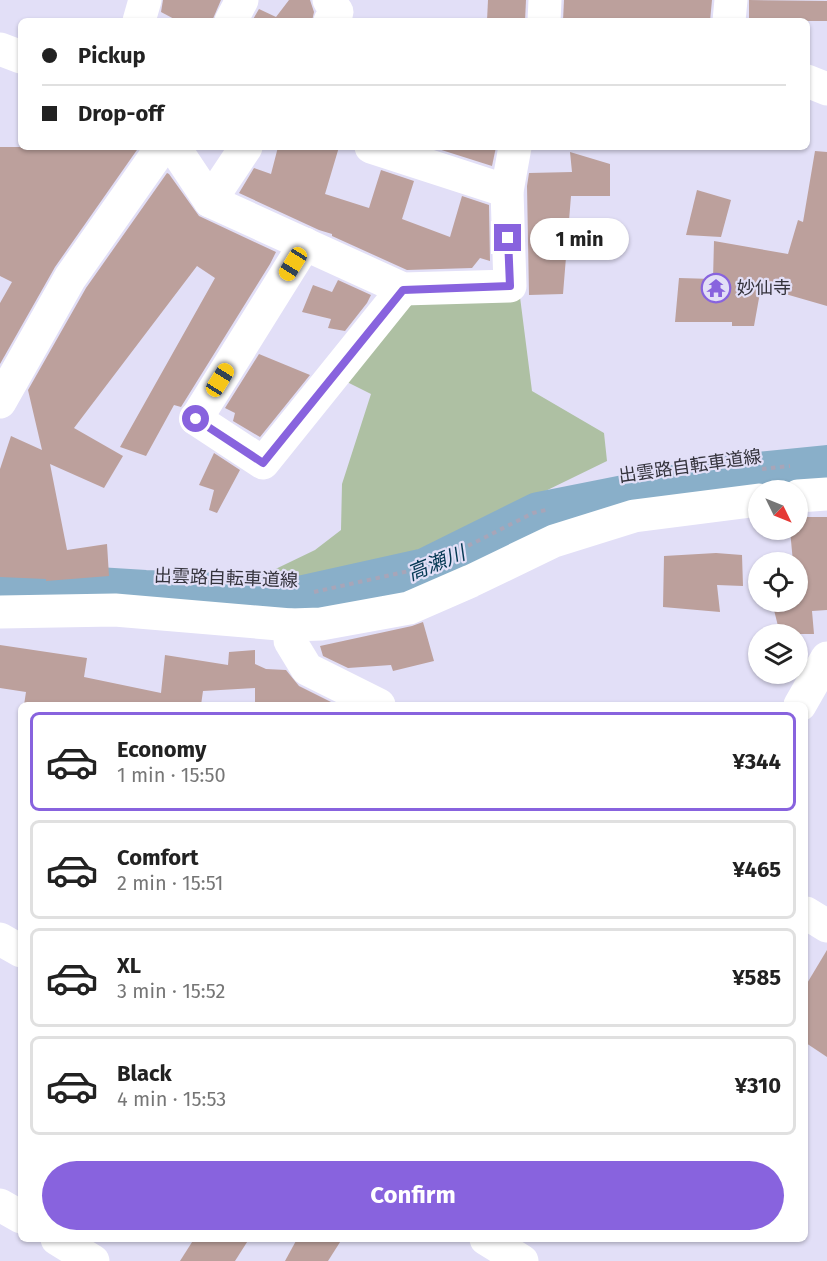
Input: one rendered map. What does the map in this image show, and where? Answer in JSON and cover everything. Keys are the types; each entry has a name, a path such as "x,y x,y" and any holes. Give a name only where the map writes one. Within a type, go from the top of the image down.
{"street":[{"path":"140,18 144,0"},
{"path":"233,18 242,0"},
{"path":"329,0 336,12 332,18"},
{"path":"544,18 545,0"},
{"path":"729,18 731,0"},
{"path":"0,50 18,56"},
{"path":"810,82 827,89"},
{"path":"0,402 70,278 160,150"},
{"path":"176,150 210,201 403,290 510,286 507,191 514,150"},
{"path":"210,201 244,150"},
{"path":"380,150 507,191"},
{"path":"305,244 196,419 263,463 403,290"},
{"path":"808,486 827,494"},
{"path":"0,612 116,610 291,625 321,624 409,608 554,542 634,516 748,488"},
{"path":"291,625 290,641 307,669 372,702"},
{"path":"802,702 827,658"},
{"path":"808,915 827,926"},
{"path":"0,939 18,949"},
{"path":"0,1205 18,1216"},
{"path":"62,1242 93,1261"}],"path":[{"path":"443,558 533,513 554,507"},
{"name":"出雲路自転車道線","path":"312,592 423,568"}],"green space":[{"path":"520,297 532,391 604,433 607,461 529,499 533,513 423,568 301,595 266,596 261,576 315,550 341,530 342,484 371,394 343,380 410,299"}],"building":[{"path":"163,0 221,0 213,18 172,18 161,12"},
{"path":"289,0 310,0 314,12 313,18 254,18 259,9 276,17"},
{"path":"488,0 526,0 525,18 487,18"},
{"path":"564,0 712,0 710,18 563,18"},
{"path":"749,0 827,1 827,21 810,21 810,18 749,18"},
{"path":"0,147 18,147 18,150 137,150 55,267 0,364 0,303 12,282 0,276"},
{"path":"277,150 338,150 325,194 369,208 381,170 414,181 402,219 450,237 462,196 489,205 490,261 480,258 472,268 407,270 239,193 254,168 271,174"},
{"path":"441,150 495,150 492,166"},
{"path":"815,151 827,152 827,306 761,287 754,326 732,326 732,322 675,322 679,278 713,279 714,241 788,254 798,220 803,222"},
{"path":"570,152 610,164 610,196 571,196 563,294 529,295 527,186 529,173 572,172"},
{"path":"167,173 199,216 276,252 181,407 174,405 146,456 120,447 215,278 197,266 74,428 123,456 104,488 50,464 67,550 107,544 109,576 46,581 46,579 0,577 0,469 11,436 42,450 28,390 86,288"},
{"path":"697,190 731,200 721,237 686,235"},
{"path":"338,280 371,295 345,331 328,328 331,319 302,312 313,285 332,292"},
{"path":"259,354 310,375 260,437 233,421 235,413 225,408"},
{"path":"214,453 240,470 217,513 209,510 214,490 199,485"},
{"path":"808,517 827,517 827,610 812,611 814,634 808,634 808,624 778,624 774,612 808,612 808,552 792,552 791,540 808,540"},
{"path":"716,553 742,555 743,586 717,585 720,612 663,607 664,556"},
{"path":"423,622 434,661 393,671 391,665 348,668 323,656 320,646 412,626"},
{"path":"0,645 87,658 84,677 161,693 165,655 228,665 229,652 255,650 255,664 266,669 286,670 299,686 331,702 255,702 255,688 203,691 201,702 24,702 26,692 0,688"},
{"path":"827,950 827,1057 808,1044 808,982"},
{"path":"192,1242 247,1242 235,1261 180,1261"},
{"path":"295,1242 340,1242 328,1261 285,1261"}],"waterway":[{"name":"高瀬川","path":"0,585 300,600 426,572 539,516 720,480 827,469"}],"place":[{"name":"妙仙寺","path":"716,288"}],"route":[{"path":"196,419 263,463 403,290 510,286 508,238"}]}
